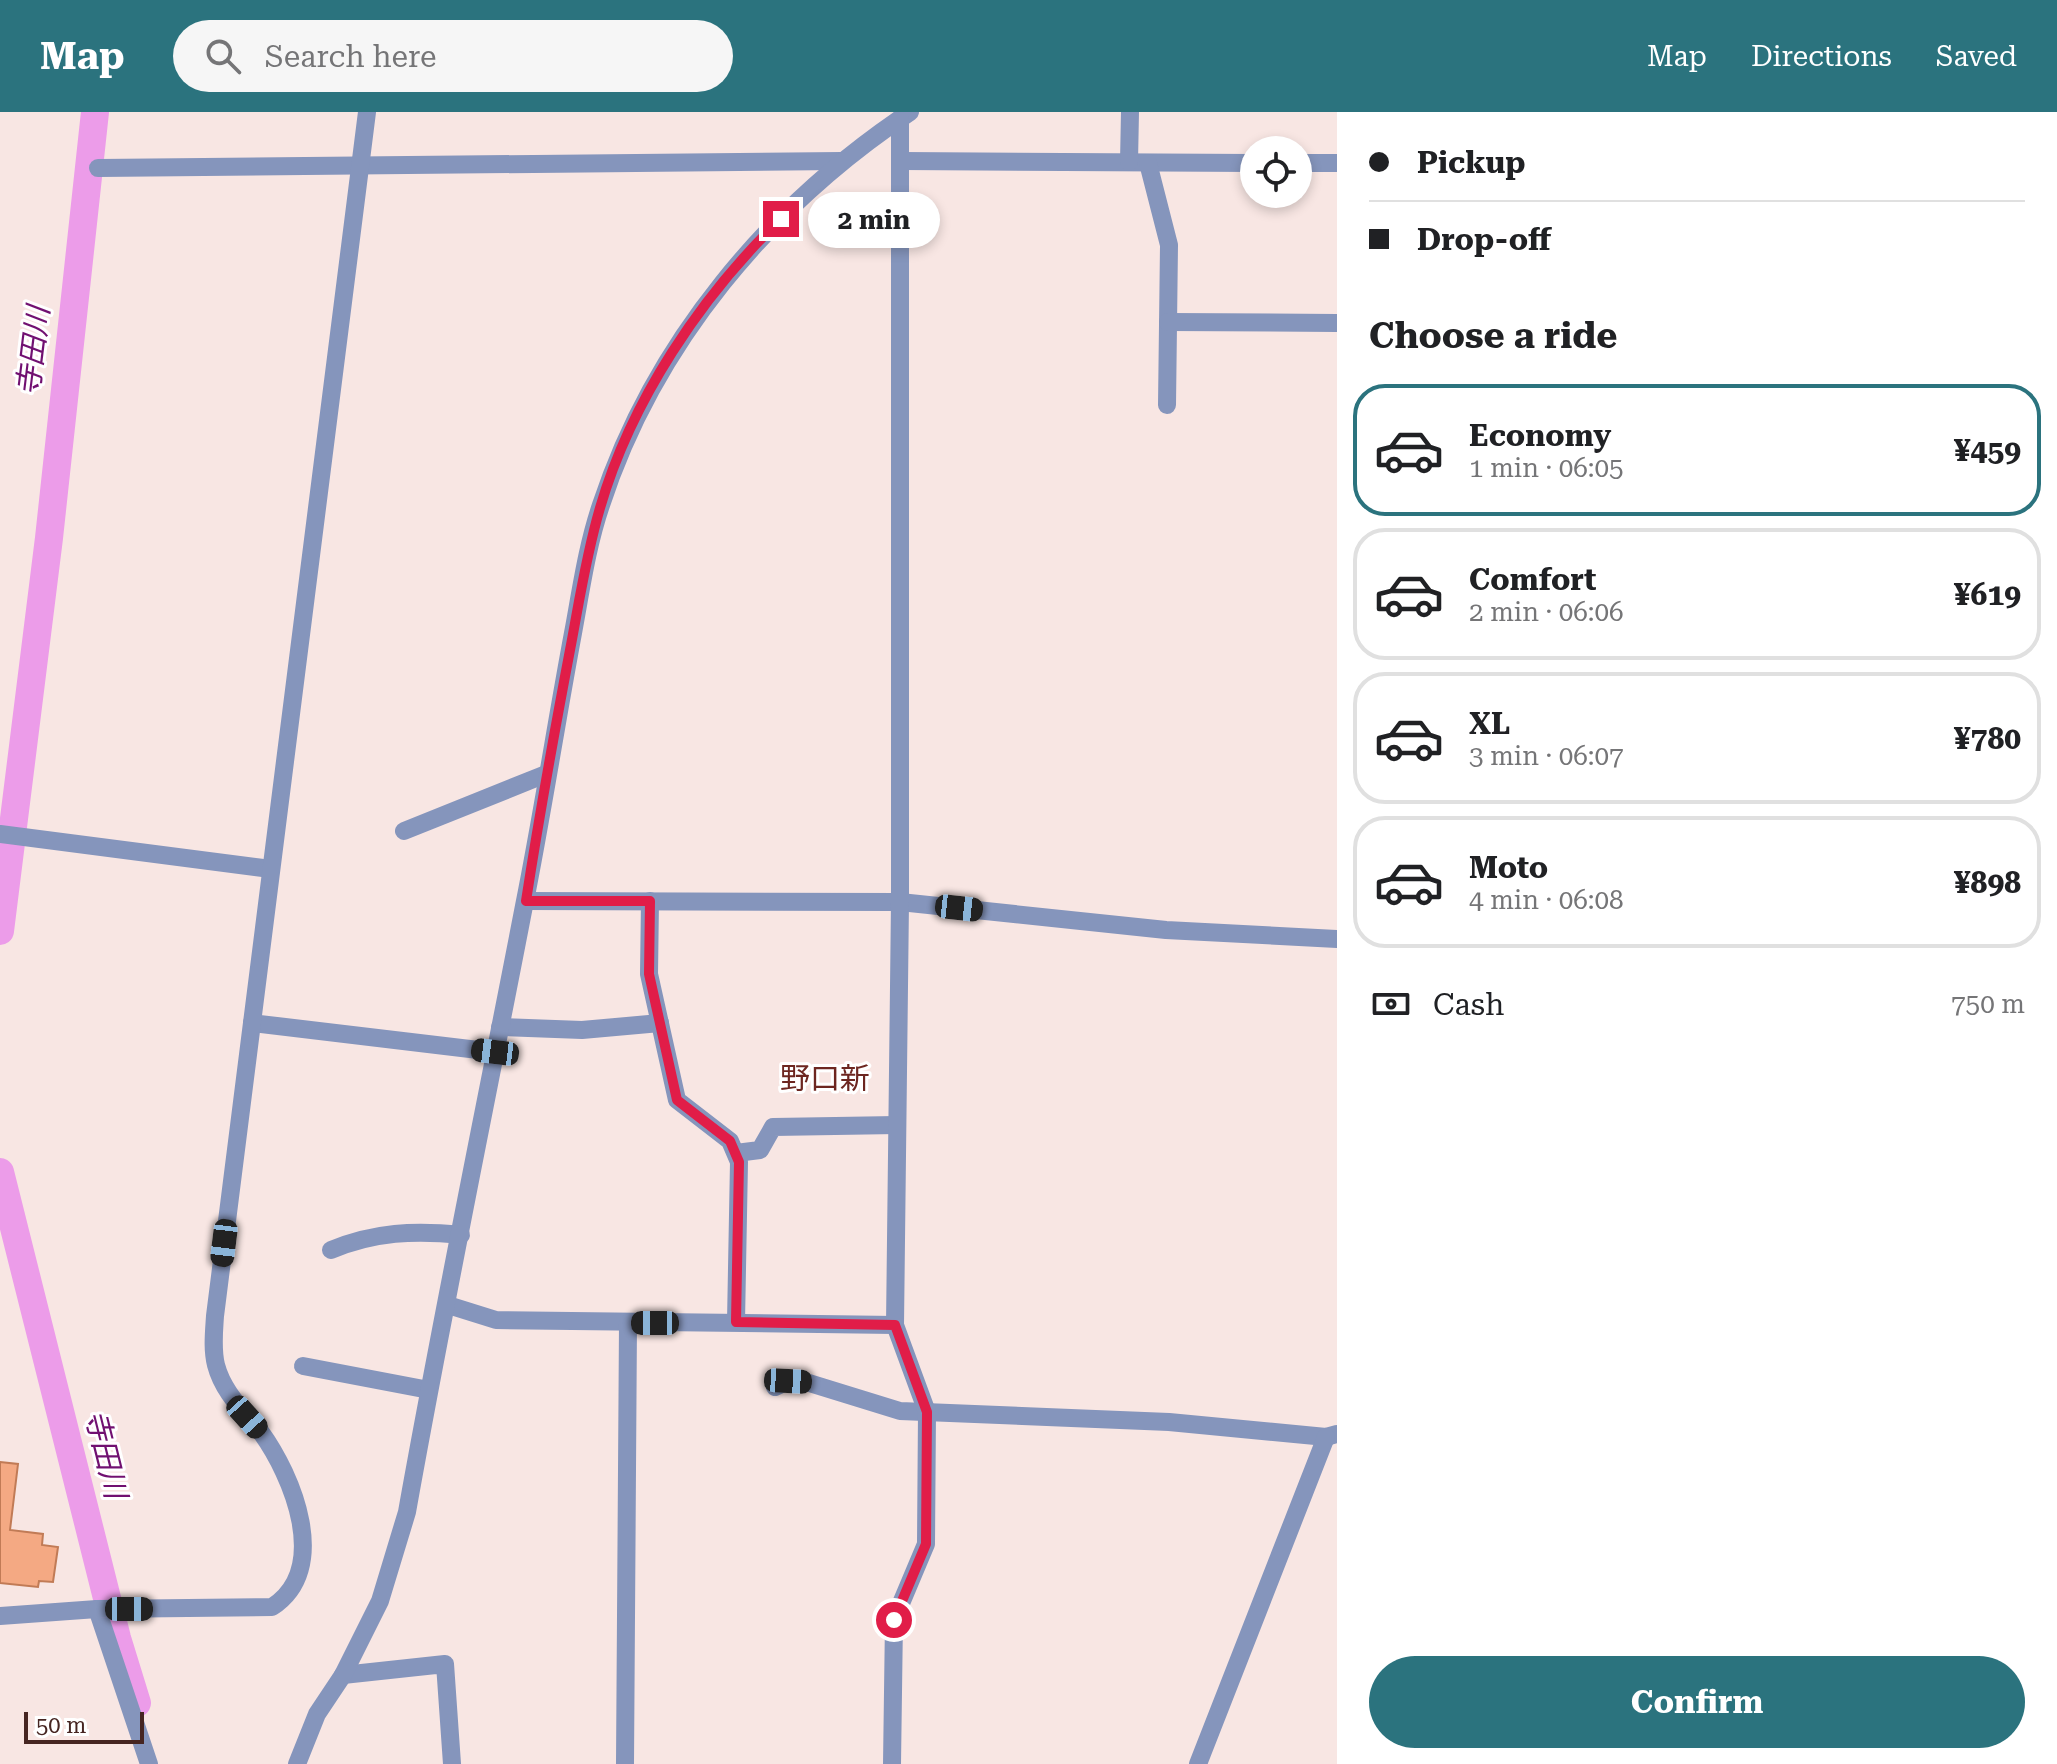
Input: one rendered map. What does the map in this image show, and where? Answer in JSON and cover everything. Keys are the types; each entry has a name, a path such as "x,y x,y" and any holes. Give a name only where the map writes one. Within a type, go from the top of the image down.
{"street":[{"path":"0,1616 97,1609 272,1607 288,1596 300,1570 304,1541 295,1502 279,1463 260,1432 234,1403 216,1367 215,1316 367,112"},
{"path":"1129,162 1130,112"},
{"path":"297,1764 317,1714 343,1675 380,1601 395,1558 448,1305 526,901 546,774 600,507 648,394 697,316 742,256 841,161 905,115"},
{"path":"892,1764 894,1620 926,1544 927,1412 895,1325 900,902 902,161 905,115"},
{"path":"98,168 841,161"},
{"path":"902,161 1240,163"},
{"path":"1148,163 1169,245 1167,405"},
{"path":"1312,163 1337,163"},
{"path":"1168,322 1337,323"},
{"path":"404,831 546,774"},
{"path":"0,834 271,869"},
{"path":"526,901 900,902 1166,930 1337,939"},
{"path":"650,901 649,974 677,1100 730,1141 739,1162 736,1322"},
{"path":"252,1023 495,1052"},
{"path":"500,1027 582,1030 660,1023"},
{"path":"736,1153 760,1150 773,1127 897,1125"},
{"path":"331,1250 365,1236 429,1232 461,1235"},
{"path":"448,1305 496,1320 895,1325"},
{"path":"625,1764 628,1323"},
{"path":"303,1366 429,1390"},
{"path":"775,1387 788,1381 806,1382 900,1411 1169,1422 1331,1435 1198,1764"},
{"path":"97,1609 149,1764"},
{"path":"343,1675 445,1664 452,1764"}],"building":[{"path":"0,1462 18,1464 10,1530 43,1534 42,1545 58,1547 53,1582 39,1581 38,1587 0,1583"}],"waterway":[{"name":"寺田川","path":"0,931 49,538 95,112"},
{"name":"寺田川","path":"0,1172 117,1638 137,1703"}],"district":[{"name":"野口新","path":"825,1078"}],"route":[{"path":"781,219 742,256 697,316 648,394 600,507 546,774 526,901 650,901 649,974 677,1100 730,1141 739,1162 736,1322 895,1325 927,1412 926,1544 894,1620"}]}
